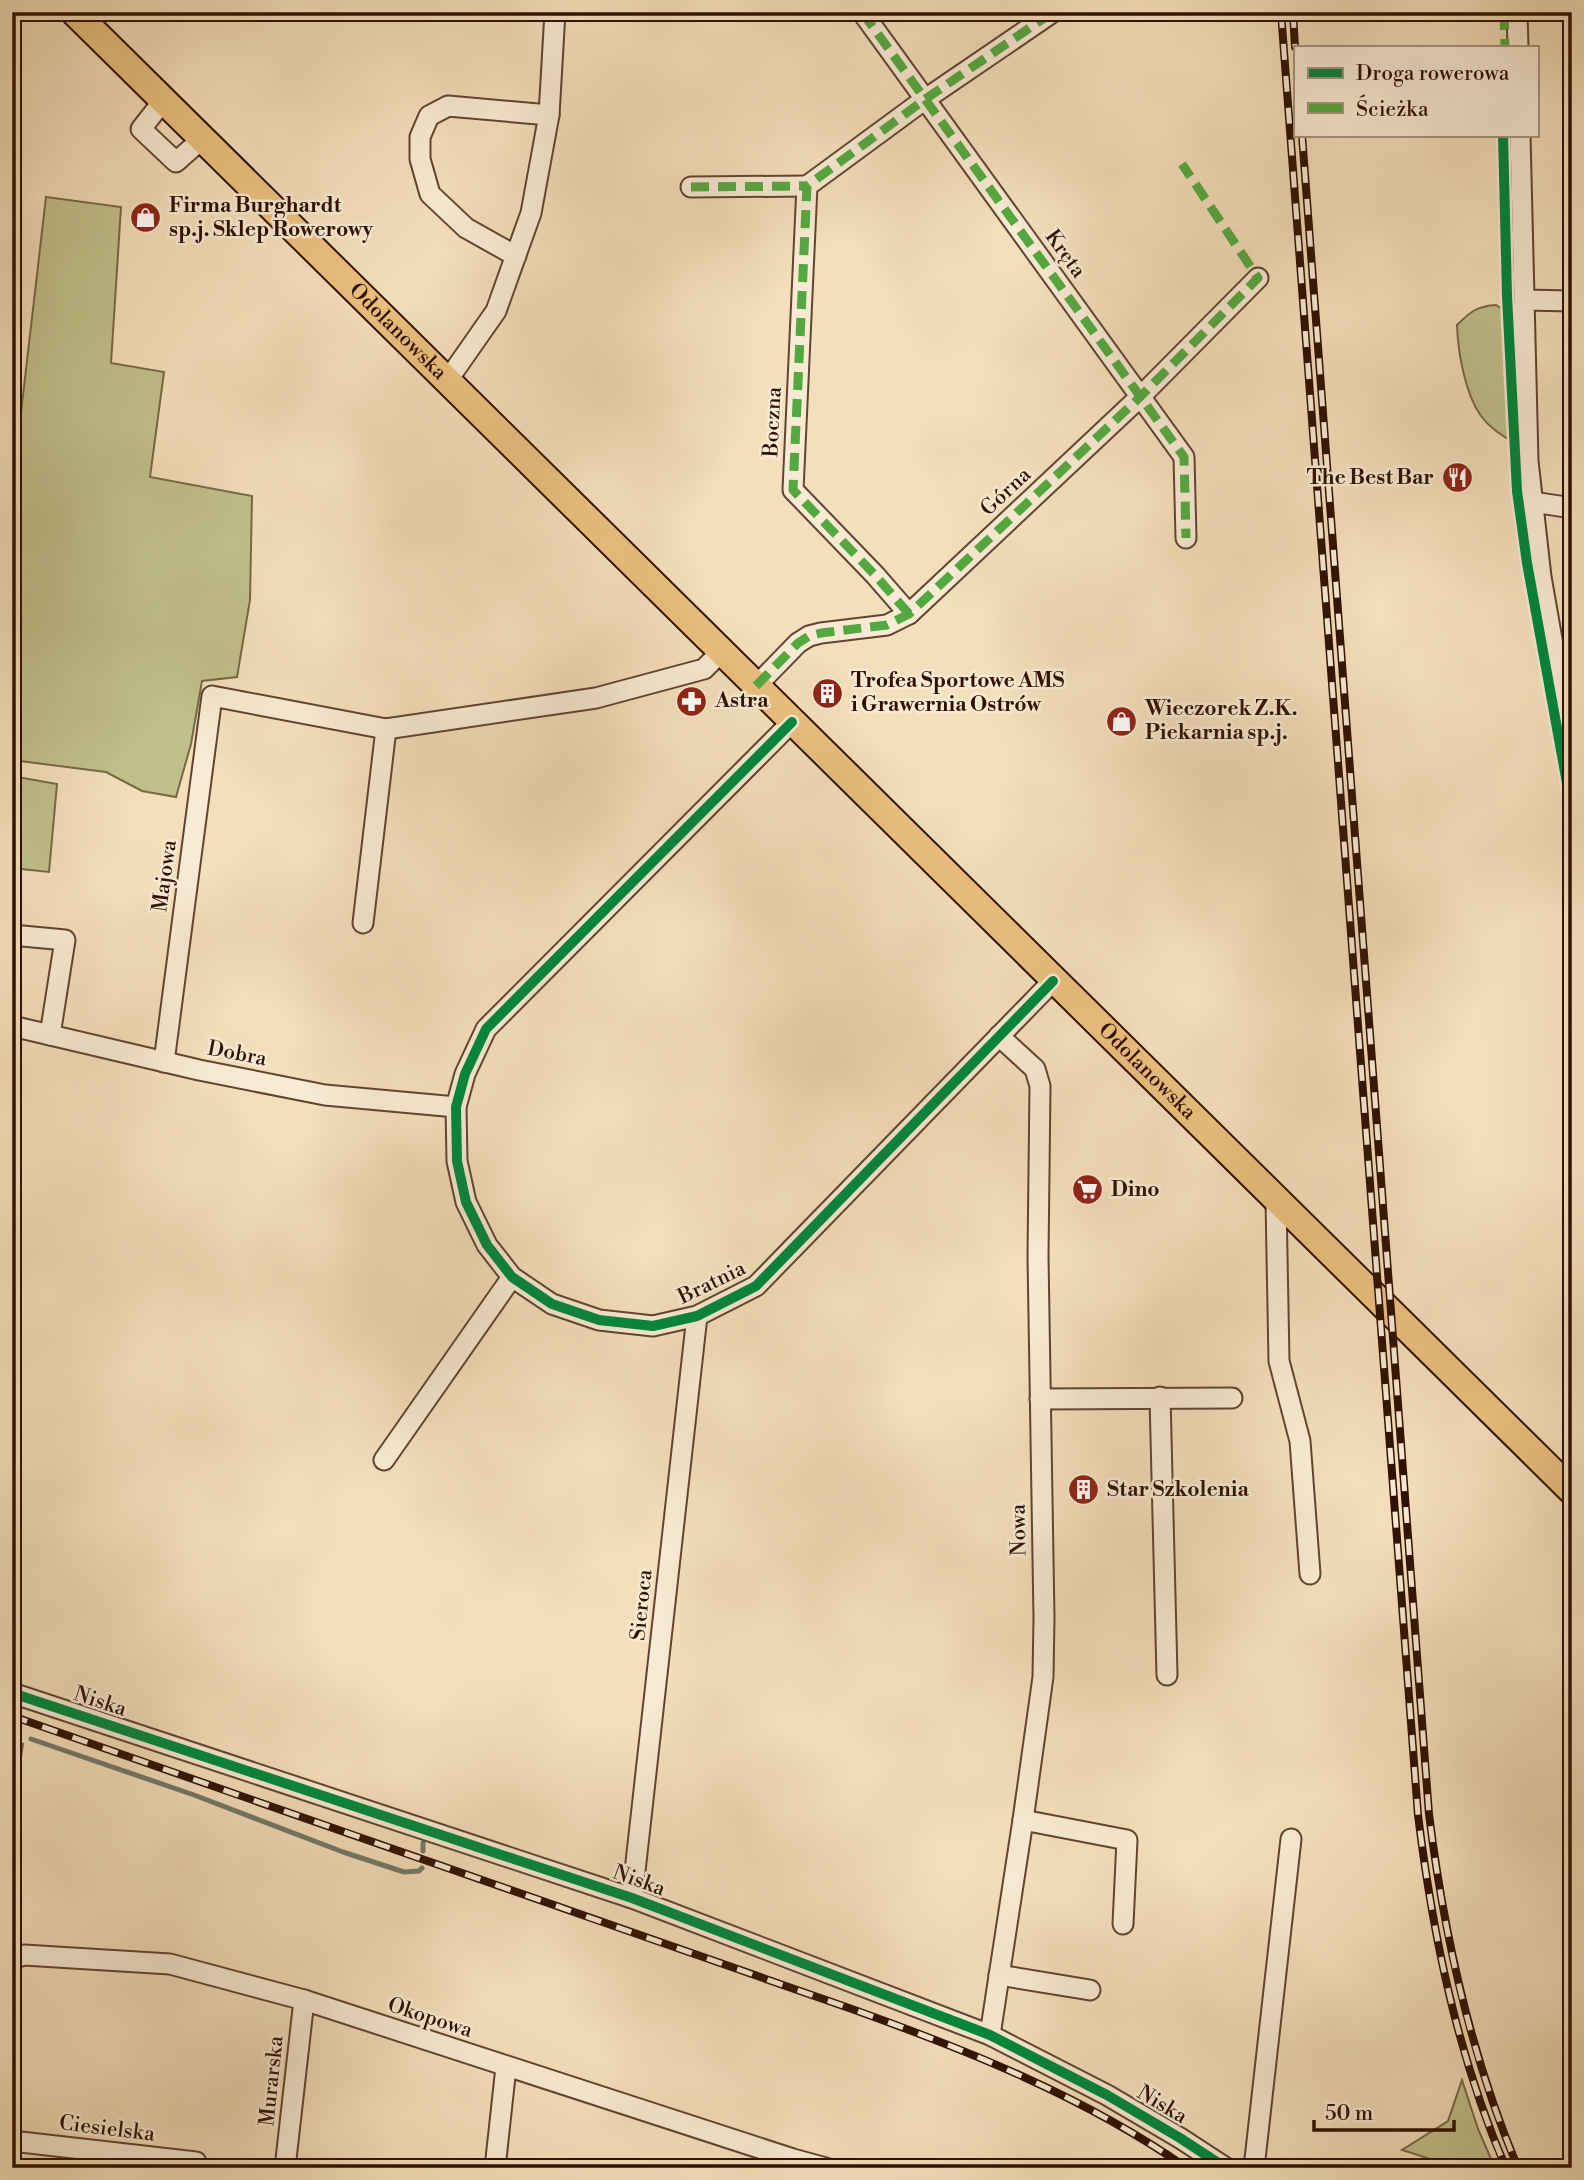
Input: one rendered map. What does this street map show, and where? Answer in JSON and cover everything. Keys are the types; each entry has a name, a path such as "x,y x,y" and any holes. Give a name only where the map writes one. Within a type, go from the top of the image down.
{"main road":[{"name":"Odolanowska","path":"74,12 1572,1492"}],"street":[{"path":"447,381 496,312 531,213 549,114 555,12"},
{"name":"Kręta","path":"862,12 1184,457 1186,538"},
{"path":"691,187 807,186 924,100 1054,12"},
{"path":"1517,12 1518,46"},
{"path":"163,101 141,129 176,162 202,139"},
{"path":"516,256 466,228 430,194 420,159 420,136 429,116 448,106 549,114"},
{"path":"1520,136 1528,461 1541,577 1572,753"},
{"name":"Boczna","path":"807,186 793,490 909,614"},
{"name":"Górna","path":"756,686 798,643 809,636 887,625 909,614 1140,397 1258,278"},
{"path":"1524,300 1572,302"},
{"path":"1532,502 1572,508"},
{"path":"363,923 386,729 596,698 704,669 721,652"},
{"name":"Majowa","path":"164,1062 212,696 386,729"},
{"name":"Bratnia","path":"792,722 486,1029 465,1074 456,1107 457,1161 466,1202 487,1245 512,1277 552,1304 599,1320 653,1326 697,1316 756,1286 1054,981"},
{"path":"12,934 65,940 50,1035"},
{"name":"Dobra","path":"12,1026 164,1062 325,1095 456,1107"},
{"name":"Nowa","path":"989,2035 1043,1677 1038,1256 1041,1086 1035,1069 999,1036"},
{"path":"1276,1201 1279,1361 1300,1441 1310,1574"},
{"path":"384,1460 512,1277"},
{"name":"Sieroca","path":"632,1898 697,1316"},
{"path":"1160,1397 1167,1675"},
{"path":"1040,1399 1232,1398"},
{"name":"Niska","path":"12,1693 632,1898 989,2035 1107,2095 1180,2137 1226,2168"},
{"path":"1023,1820 1127,1840 1123,1924"},
{"path":"1254,2168 1292,1839"},
{"name":"Okopowa","path":"12,1959 24,1955 170,1964 304,2000 793,2163 826,2168"},
{"path":"999,1975 1090,1990"},
{"name":"Murarska","path":"285,2168 304,2000"},
{"path":"495,2168 506,2067"},
{"name":"Ciesielska","path":"12,2141 196,2162"}],"shaded area":[{"path":"46,197 121,207 111,363 164,372 150,477 252,496 250,600 237,677 202,681 191,744 176,797 142,791 106,772 12,760 12,490"},
{"path":"1496,305 1506,311 1511,441 1488,424 1475,407 1463,372 1459,348 1457,325 1474,310"},
{"path":"12,776 57,784 49,872 12,868"},
{"path":"12,1740 23,1744 12,1819"},
{"path":"1462,2080 1478,2129 1495,2168 1449,2168 1449,2165 1402,2150 1448,2121"}],"waterway":[{"path":"31,1739 194,1795 343,1852 404,1872 419,1871 422,1868"},
{"path":"423,1843 423,1851"}],"railway":[{"path":"1281,12 1418,1815 1431,1905 1449,1994 1474,2082 1506,2168"},
{"path":"1293,12 1295,46"},
{"path":"1302,136 1429,1814 1442,1905 1461,1994 1486,2082 1518,2168"},
{"path":"12,1716 937,2041 1065,2097 1147,2142 1187,2168"}],"marked path":[{"path":"862,12 1184,457 1186,538"},
{"path":"909,614 793,490 807,186 924,100 1053,12"},
{"path":"1504,12 1505,46"},
{"path":"756,686 798,643 809,636 887,625 909,614 1140,397 1258,278 1182,164"},
{"path":"691,187 807,186"}],"cycle path":[{"path":"1503,136 1507,296 1517,491 1527,563 1572,811"},
{"path":"792,722 486,1029 465,1074 456,1107 457,1161 466,1202 487,1245 512,1277 552,1304 599,1320 653,1326 697,1316 756,1286 1053,981"},
{"path":"12,1693 632,1898 990,2035 1107,2095 1226,2168"}],"place":[{"name":"Firma Burghardt sp.j. Sklep Rowerowy","path":"146,218"},
{"name":"The Best Bar","path":"1457,478"},
{"name":"Trofea Sportowe AMS i Grawernia Ostrów","path":"828,693"},
{"name":"Astra","path":"692,701"},
{"name":"Wieczorek Z.K. Piekarnia sp.j.","path":"1122,721"},
{"name":"Dino","path":"1088,1190"},
{"name":"Star Szkolenia","path":"1084,1490"}]}
